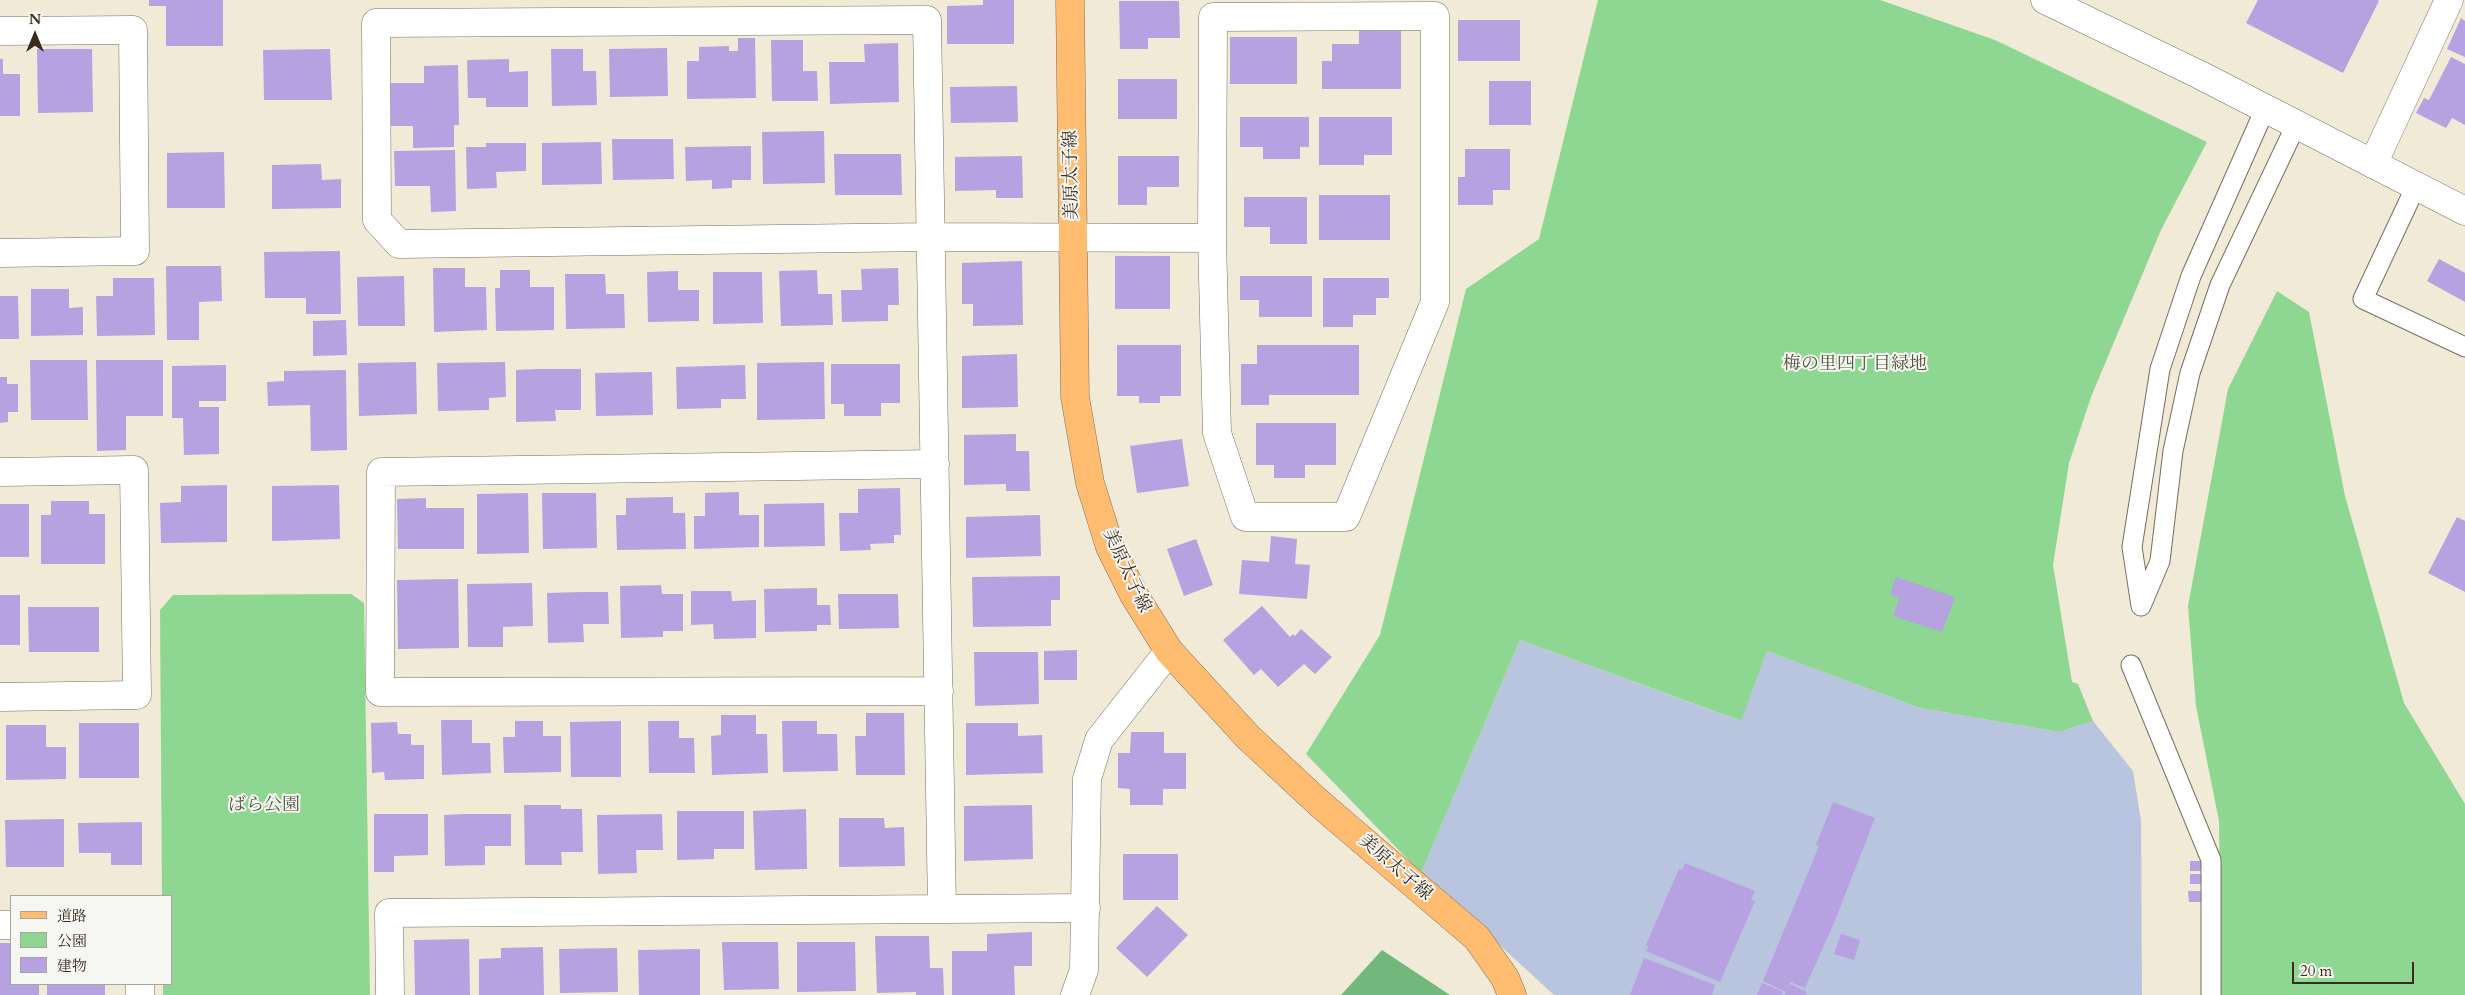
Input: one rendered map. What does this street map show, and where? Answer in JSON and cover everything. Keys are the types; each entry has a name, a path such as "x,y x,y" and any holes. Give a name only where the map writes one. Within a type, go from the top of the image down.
{"main road":[{"name":"美原太子線","path":"1070,0 1075,396 1090,483 1110,547 1134,595 1168,651 1263,750 1320,804 1478,938 1505,978 1512,995"}],"street":[{"path":"2045,0 2465,211"},
{"path":"2373,164 2449,0"},
{"path":"1435,16 1435,302 1346,517 1245,517 1217,433 1212,238 1213,17 1435,16"},
{"path":"942,909 939,691 931,237 927,20 376,23 377,220 399,244 931,237 1212,238"},
{"path":"0,31 133,30 135,251 0,252"},
{"path":"935,464 381,472 380,692 939,691"},
{"path":"0,472 134,470 137,695 0,697"},
{"path":"1075,995 1084,970 1087,779 1099,740 1168,651"},
{"path":"390,995 389,913 1086,908"}],"lane":[{"path":"2265,109 2191,276 2160,369 2132,547 2141,606 2160,561 2173,451 2190,373 2220,285 2296,125"},
{"path":"2416,186 2362,299 2465,347"},
{"path":"2131,665 2211,860 2211,995"}],"shaded area":[{"path":"1520,640 1740,721 1767,651 1920,708 2059,732 2093,721 2133,771 2141,821 2142,995 1554,995 1421,873"}],"green space":[{"name":"梅の里四丁目緑地","path":"1598,0 1880,0 1995,40 2207,142 2161,230 2091,397 2069,463 2053,565 2072,682 2078,684 2093,721 2059,732 1920,708 1767,651 1741,721 1520,640 1421,873 1306,754 1380,635 1466,289 1539,239"},
{"path":"2277,291 2309,312 2345,496 2404,703 2465,804 2465,995 2221,995 2219,821 2196,706 2188,606 2228,389"},
{"name":"ばら公園","path":"351,594 364,603 370,995 163,995 163,985 172,985 172,895 162,895 160,610 173,595"},
{"path":"1382,950 1450,995 1341,995"}],"building":[{"path":"149,0 223,0 223,46 166,46 166,6 149,6"},
{"path":"983,0 1014,0 1014,44 947,44 947,6 983,5"},
{"path":"2258,0 2379,1 2343,73 2246,23"},
{"path":"1119,1 1179,1 1180,38 1148,38 1148,49 1120,49"},
{"path":"2461,18 2465,21 2465,57 2447,49"},
{"path":"1458,20 1520,20 1520,61 1458,61"},
{"path":"1359,28 1401,28 1401,89 1322,89 1322,61 1332,61 1332,44 1359,44"},
{"path":"1230,37 1297,37 1297,84 1230,84"},
{"path":"738,38 755,38 756,98 687,99 687,61 699,61 699,47 729,46 729,51 738,51"},
{"path":"771,40 803,40 803,71 817,71 818,101 772,101"},
{"path":"898,43 899,102 830,104 829,62 865,62 864,44"},
{"path":"667,48 668,96 610,97 609,49"},
{"path":"37,49 92,49 93,112 38,113"},
{"path":"330,49 332,100 264,100 263,50"},
{"path":"551,49 583,49 583,71 596,71 597,105 552,106"},
{"path":"2451,57 2465,64 2465,125 2452,118 2446,128 2416,113 2424,98 2429,100"},
{"path":"0,59 3,59 3,74 20,74 20,116 0,116"},
{"path":"509,59 509,72 528,71 528,107 486,107 486,98 468,98 467,60"},
{"path":"458,65 459,125 454,125 454,147 413,148 413,126 389,126 388,83 424,83 424,66"},
{"path":"1118,79 1177,79 1177,119 1118,119"},
{"path":"1489,81 1531,81 1531,125 1489,125"},
{"path":"1017,86 1018,122 951,123 950,87"},
{"path":"1240,117 1309,117 1309,147 1300,147 1300,159 1263,159 1263,147 1240,147"},
{"path":"1319,117 1392,117 1392,155 1364,155 1364,165 1319,165"},
{"path":"824,131 825,183 763,184 762,132"},
{"path":"612,139 673,139 674,179 613,180"},
{"path":"601,142 602,184 542,185 542,143"},
{"path":"486,143 526,143 526,171 496,172 497,188 467,189 466,147 486,147"},
{"path":"751,146 751,180 732,180 732,188 712,189 712,180 686,181 685,147"},
{"path":"1465,149 1510,149 1510,190 1493,190 1493,205 1458,205 1458,177 1465,177"},
{"path":"455,150 456,211 431,212 430,186 395,186 394,151"},
{"path":"224,152 225,208 167,208 167,153"},
{"path":"834,154 901,154 902,195 835,195"},
{"path":"1022,156 1023,198 996,198 996,190 955,191 955,157"},
{"path":"1118,156 1179,156 1179,187 1147,187 1147,205 1118,205"},
{"path":"321,164 322,180 341,179 341,208 272,209 272,165"},
{"path":"1319,195 1390,195 1390,240 1319,240"},
{"path":"1244,197 1307,197 1307,244 1270,244 1270,227 1244,227"},
{"path":"340,251 341,314 306,314 306,298 265,298 264,252"},
{"path":"1115,256 1170,256 1170,309 1115,309"},
{"path":"2439,259 2465,273 2465,302 2427,281"},
{"path":"1022,261 1023,325 973,326 973,304 962,304 962,263"},
{"path":"166,266 221,266 222,301 199,302 199,340 167,340"},
{"path":"433,268 465,268 465,287 486,287 487,330 434,332"},
{"path":"898,268 899,305 888,305 888,321 842,322 841,290 862,290 861,269"},
{"path":"500,270 530,270 530,287 554,287 554,330 496,331 495,288 500,288"},
{"path":"817,270 818,294 832,294 833,325 781,326 779,271"},
{"path":"678,271 678,290 699,290 699,321 648,322 647,272"},
{"path":"713,272 762,272 763,323 713,324"},
{"path":"565,274 605,274 606,294 624,294 625,328 566,329"},
{"path":"404,276 405,326 358,326 357,277"},
{"path":"1240,276 1312,276 1312,317 1259,317 1259,300 1240,300"},
{"path":"113,278 154,278 155,335 97,336 96,296 113,296"},
{"path":"1323,278 1389,278 1389,298 1376,298 1376,315 1353,315 1353,327 1323,327"},
{"path":"31,289 69,289 69,308 83,307 83,335 31,336"},
{"path":"0,296 18,296 19,339 0,339"},
{"path":"346,320 347,355 313,356 313,321"},
{"path":"1117,345 1181,345 1181,396 1160,396 1160,403 1139,403 1139,396 1117,396"},
{"path":"1257,345 1359,345 1359,395 1269,395 1269,405 1241,405 1241,364 1257,364"},
{"path":"1017,354 1018,407 962,408 962,356"},
{"path":"30,360 87,360 88,420 31,420"},
{"path":"96,360 163,360 163,416 126,416 126,450 97,451"},
{"path":"416,362 417,414 359,416 358,363"},
{"path":"505,362 506,397 489,398 489,410 438,411 437,363"},
{"path":"824,362 825,419 757,420 757,363"},
{"path":"831,364 900,364 900,403 881,403 881,416 844,416 844,404 831,404"},
{"path":"226,365 226,401 199,401 199,407 219,407 219,454 184,455 183,418 172,418 172,366"},
{"path":"745,365 746,399 721,399 721,408 677,409 676,367"},
{"path":"581,369 581,410 555,410 556,421 516,422 516,370"},
{"path":"346,370 347,450 311,451 310,405 268,406 267,382 284,381 284,371"},
{"path":"652,372 653,415 596,416 595,373"},
{"path":"0,377 7,377 7,384 18,384 18,412 8,412 8,422 0,423"},
{"path":"1256,423 1336,423 1336,465 1305,465 1305,478 1274,478 1274,465 1256,465"},
{"path":"1016,434 1016,451 1029,451 1030,491 1006,491 1006,484 964,485 964,435"},
{"path":"1182,439 1189,486 1137,493 1130,446"},
{"path":"227,485 227,542 161,543 160,503 181,502 181,486"},
{"path":"339,485 340,539 272,541 272,486"},
{"path":"900,488 901,535 894,535 894,543 870,544 871,550 840,551 839,513 858,513 858,489"},
{"path":"739,492 739,515 759,515 759,547 694,549 694,516 705,516 705,493"},
{"path":"528,493 529,553 477,554 477,494"},
{"path":"542,493 596,493 597,548 543,549"},
{"path":"673,497 673,513 685,513 686,549 617,550 616,515 626,515 626,498"},
{"path":"426,498 426,508 464,508 464,549 398,549 397,499"},
{"path":"51,501 89,501 89,514 105,514 105,564 41,564 41,515 51,515"},
{"path":"824,503 825,546 764,547 764,504"},
{"path":"0,504 29,504 29,557 0,557"},
{"path":"1040,515 1041,556 966,558 966,517"},
{"path":"2457,517 2465,521 2465,592 2428,573"},
{"path":"1271,536 1297,539 1295,564 1310,565 1307,599 1239,594 1242,560 1269,562"},
{"path":"1196,539 1213,585 1184,596 1167,549"},
{"path":"1060,576 1060,600 1051,600 1051,626 973,627 972,577"},
{"path":"1896,577 1955,597 1942,632 1893,616 1899,598 1890,594"},
{"path":"458,579 459,648 398,649 397,580"},
{"path":"532,583 533,626 503,627 503,647 468,647 467,584"},
{"path":"661,585 662,594 683,594 683,631 663,631 663,637 621,638 620,586"},
{"path":"817,588 817,605 830,605 831,625 817,625 817,631 765,632 764,589"},
{"path":"691,591 731,591 732,601 756,600 756,638 714,639 713,624 691,625"},
{"path":"608,592 609,624 583,624 584,642 548,643 547,593"},
{"path":"838,594 898,594 899,628 839,629"},
{"path":"0,595 20,595 20,645 0,645"},
{"path":"1262,606 1290,637 1293,634 1295,636 1301,629 1332,657 1315,674 1304,664 1278,687 1261,669 1254,675 1223,640"},
{"path":"28,607 99,607 99,652 29,652"},
{"path":"1077,650 1077,680 1044,680 1044,651"},
{"path":"974,652 1038,652 1039,704 975,706"},
{"path":"866,713 904,713 905,775 856,775 855,736 866,736"},
{"path":"721,715 756,715 756,734 767,734 768,773 712,775 711,736 721,735"},
{"path":"441,720 472,720 472,743 490,743 491,773 442,775"},
{"path":"515,721 543,721 543,736 561,736 561,772 504,773 503,737 515,737"},
{"path":"621,721 621,777 571,777 570,722"},
{"path":"648,721 679,721 679,738 694,738 695,773 649,773"},
{"path":"782,721 817,721 817,734 837,734 838,771 783,772"},
{"path":"397,722 398,734 411,734 411,745 424,745 424,779 385,780 384,772 372,773 371,723"},
{"path":"79,723 139,723 139,778 79,778"},
{"path":"966,723 1018,723 1018,736 1042,735 1043,773 966,775"},
{"path":"6,725 46,725 46,747 66,747 66,779 6,780"},
{"path":"1131,732 1164,732 1164,753 1186,753 1186,789 1163,789 1163,805 1130,805 1130,789 1118,788 1118,753 1130,753"},
{"path":"1833,802 1875,818 1834,923 1805,988 1790,982 1787,990 1790,984 1807,992 1806,995 1785,995 1786,992 1763,981 1819,846 1816,845"},
{"path":"524,805 561,805 561,809 582,809 583,852 561,852 562,865 525,865"},
{"path":"1032,805 1033,859 964,861 964,806"},
{"path":"806,809 807,869 755,870 753,811"},
{"path":"677,811 744,811 744,849 714,849 714,859 677,860"},
{"path":"374,814 428,814 428,855 394,856 394,872 374,872"},
{"path":"511,814 511,846 485,846 485,865 445,866 444,815"},
{"path":"662,814 663,850 636,850 637,873 598,874 597,815"},
{"path":"839,818 884,818 885,828 904,827 905,866 839,867"},
{"path":"64,819 64,867 6,867 5,820"},
{"path":"142,822 142,865 111,865 111,853 79,853 78,823"},
{"path":"1123,854 1178,854 1178,900 1123,900"},
{"path":"2190,861 2202,861 2202,871 2190,871"},
{"path":"1685,863 1755,891 1751,900 1755,901 1720,982 1646,951 1649,946 1646,945 1679,869 1682,870"},
{"path":"2190,874 2201,874 2201,884 2190,884"},
{"path":"2188,891 2203,891 2203,902 2189,902"},
{"path":"1157,906 1188,935 1147,977 1116,948"},
{"path":"1032,932 1032,966 1014,966 1015,995 952,995 952,951 987,951 987,934"},
{"path":"1841,934 1860,940 1854,960 1834,954"},
{"path":"875,936 929,936 930,968 943,968 944,995 916,995 916,992 877,993"},
{"path":"469,939 470,995 415,995 414,940"},
{"path":"722,942 778,942 779,989 724,990"},
{"path":"797,942 855,942 856,991 797,992"},
{"path":"0,943 10,943 10,985 39,985 39,995 0,995"},
{"path":"543,947 544,995 479,995 479,959 501,958 501,948"},
{"path":"617,948 618,992 560,993 559,949"},
{"path":"700,949 700,995 639,995 638,950"},
{"path":"1644,958 1715,985 1712,995 1630,995"},
{"path":"1762,983 1783,992 1782,995 1757,995"},
{"path":"47,985 105,985 105,995 47,995"}]}
